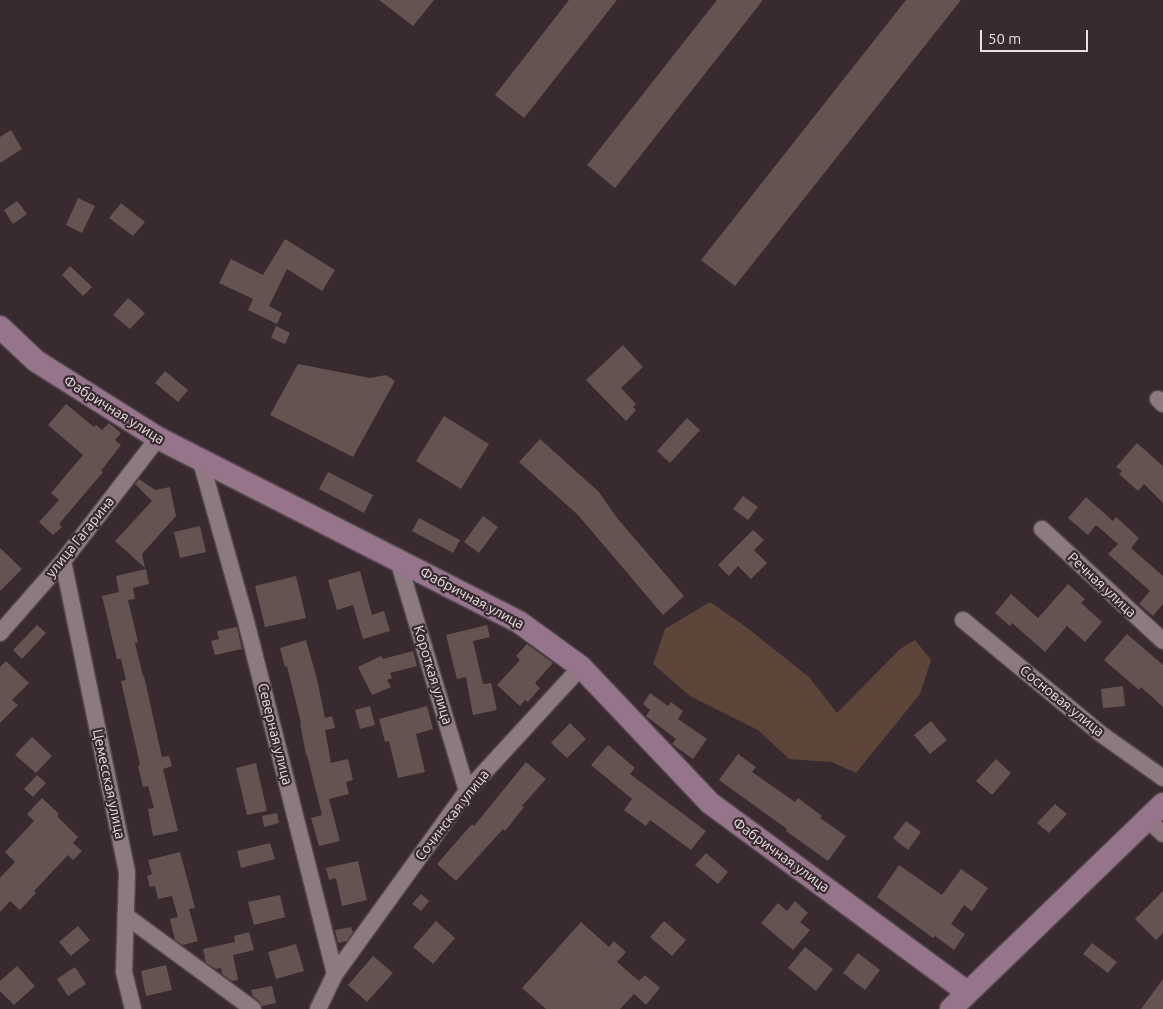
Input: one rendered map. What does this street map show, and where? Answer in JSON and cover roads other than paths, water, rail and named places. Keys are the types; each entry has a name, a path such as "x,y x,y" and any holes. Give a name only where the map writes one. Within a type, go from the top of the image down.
{"street":[{"name":"Фабричная улица","path":"0,327 36,361 158,438 519,622 581,667 710,803 967,992"},
{"name":"улица Гагарина","path":"0,633 63,561 158,438"},
{"name":"Северная улица","path":"200,458 246,621 335,974"},
{"name":"Речная улица","path":"1042,529 1163,641"},
{"name":"Короткая улица","path":"398,560 467,791"},
{"name":"Цемесская улица","path":"63,561 127,872 124,972 133,1009"},
{"name":"Сосновая улица","path":"963,620 1101,734 1163,778"},
{"name":"Сочинская улица","path":"335,974 467,791 581,667"},
{"path":"951,1009 967,992 1155,827 1163,804"},
{"path":"126,916 253,1009"},
{"path":"318,1009 335,974"}]}
